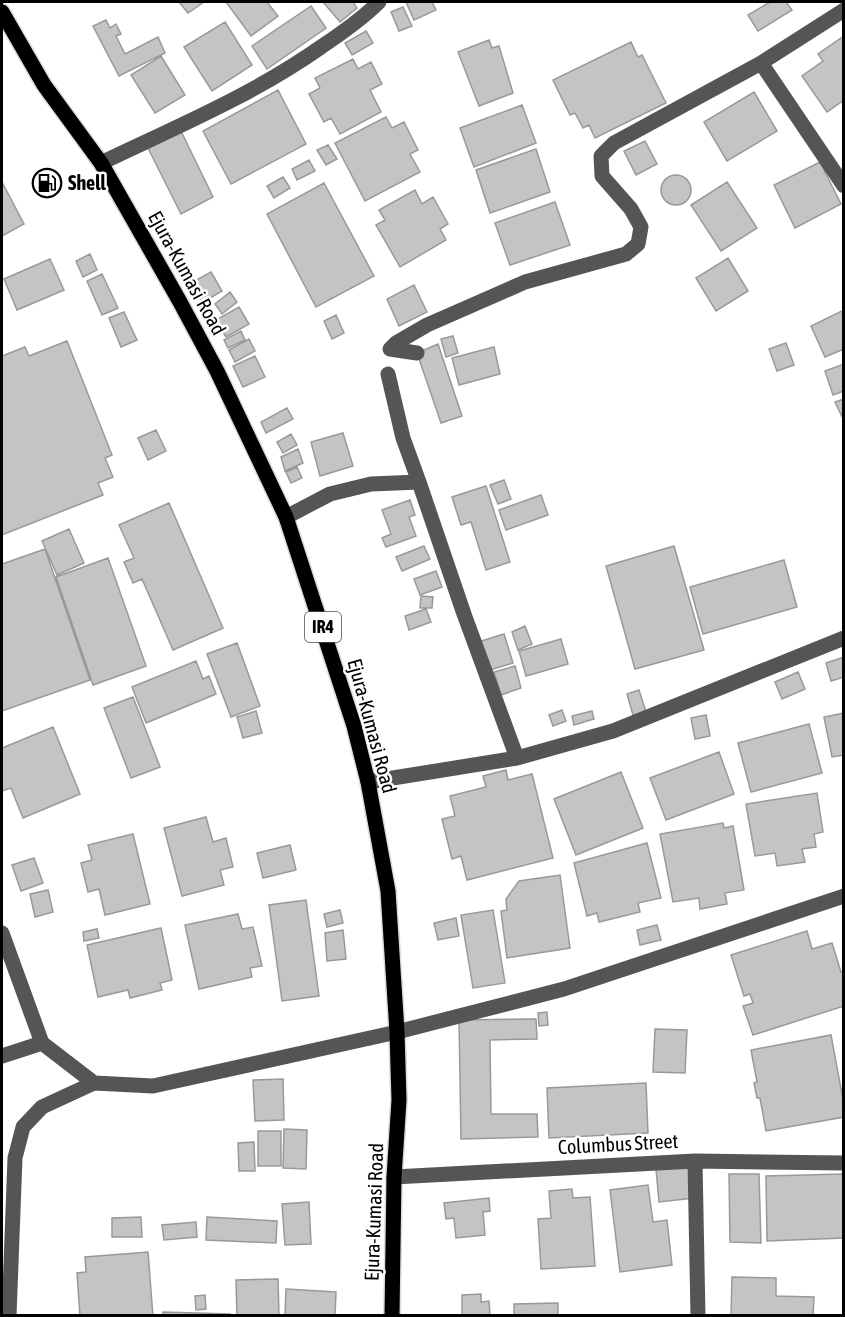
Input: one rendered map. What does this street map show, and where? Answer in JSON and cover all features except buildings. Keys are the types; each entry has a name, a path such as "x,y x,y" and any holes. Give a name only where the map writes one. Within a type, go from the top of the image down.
{"main road":[{"name":"Ejura-Kumasi Road","path":"2,12 44,85 101,163 186,311 217,371 286,517 351,716 368,782 388,891 399,1100 394,1177 392,1316"}],"street":[{"path":"101,163 246,94 297,64 364,18 379,2"},
{"path":"417,352 390,349 427,325 525,282 626,254 638,244 641,227 631,209 602,176 601,156 614,143 761,63 843,10"},
{"path":"761,63 843,186"},
{"path":"388,374 403,438 517,758"},
{"path":"286,517 330,494 371,484 419,482"},
{"path":"368,782 517,758 613,732 843,638"},
{"path":"9,1316 6,1273 15,1158 23,1127 42,1107 94,1083 153,1086 397,1032 564,989 843,896"},
{"path":"2,933 42,1043 94,1083"},
{"path":"2,1056 42,1043"},
{"path":"694,1161 698,1316"},
{"name":"Columbus Street","path":"394,1177 694,1161 843,1163"}],"place":[{"name":"Shell","path":"47,183"}]}
